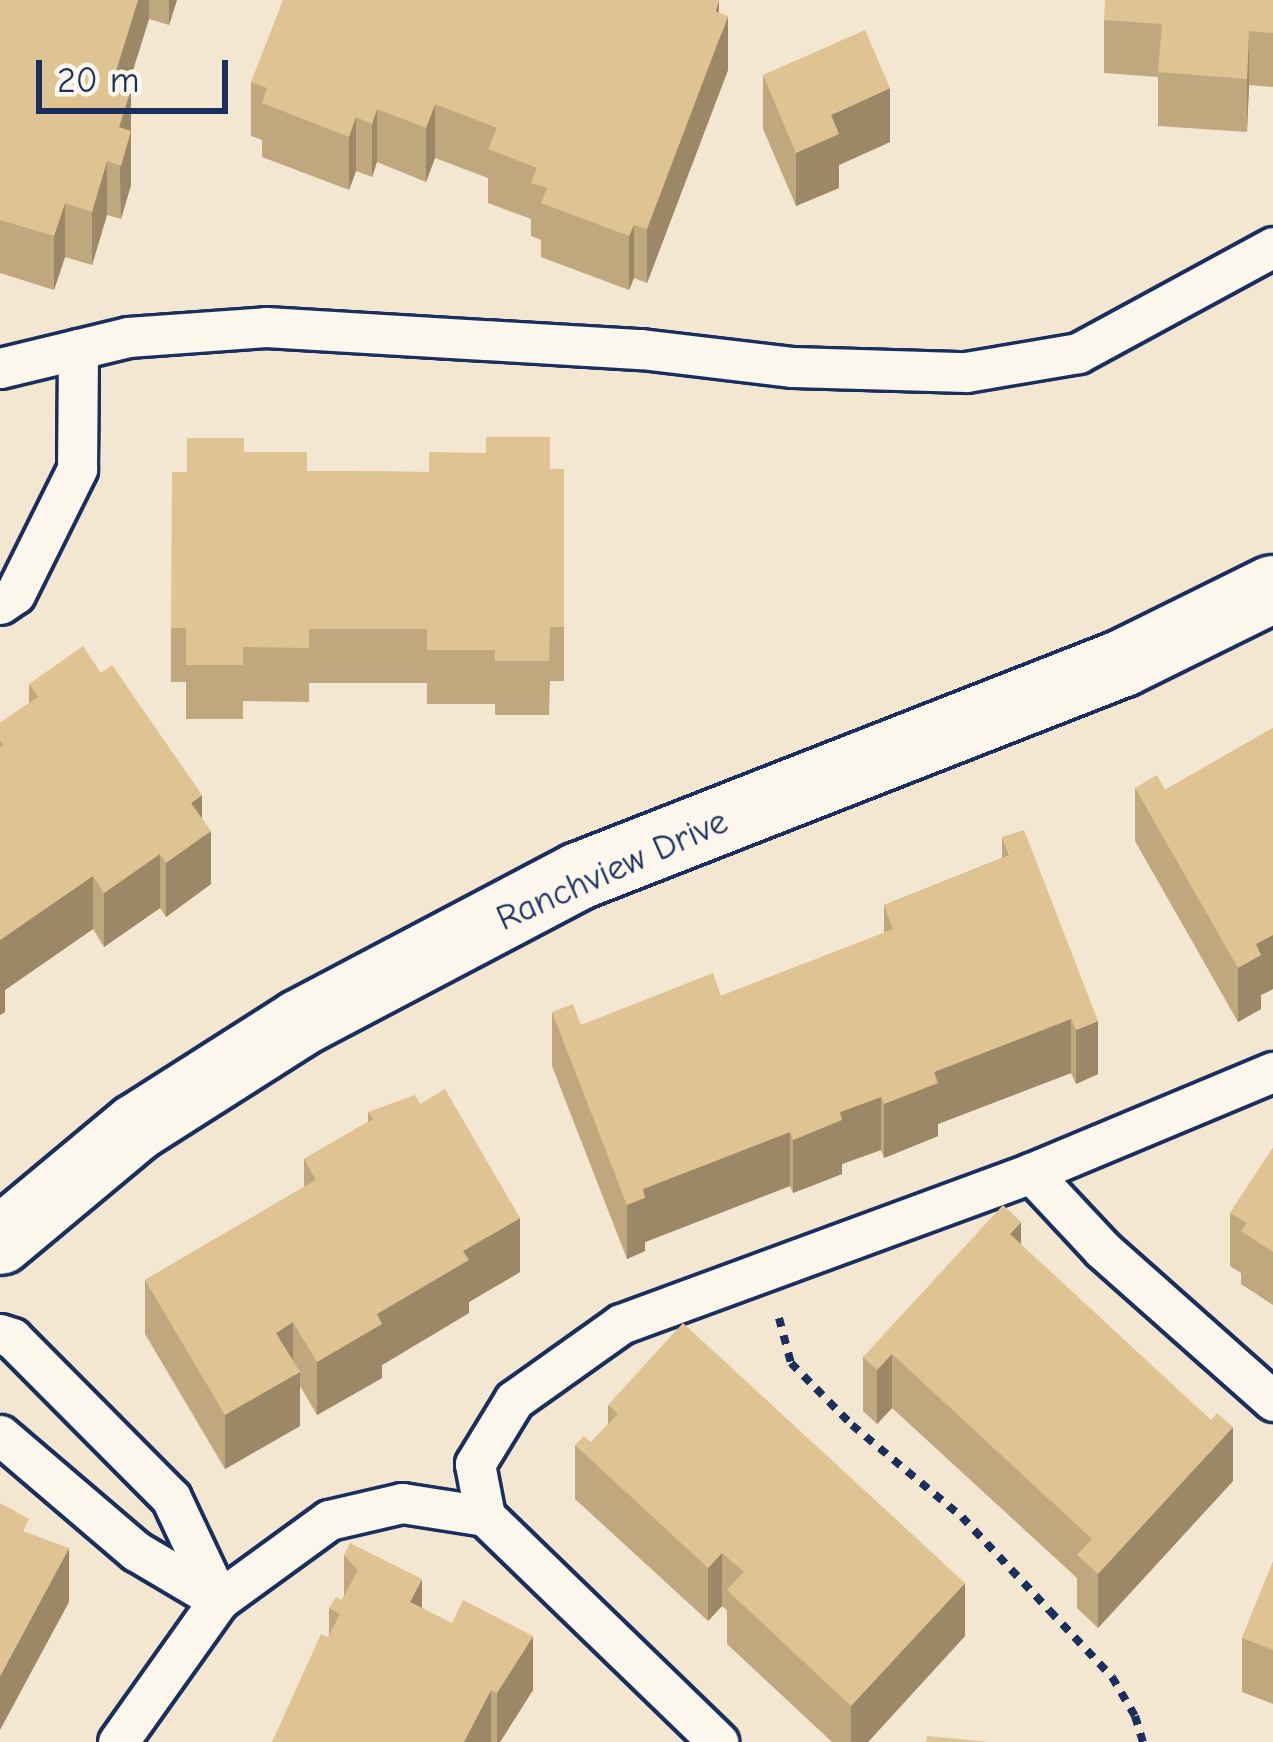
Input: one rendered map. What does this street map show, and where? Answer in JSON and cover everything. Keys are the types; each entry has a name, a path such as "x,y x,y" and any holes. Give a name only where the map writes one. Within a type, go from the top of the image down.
{"street":[{"name":"Ranchview Drive","path":"0,1241 137,1127 300,1023 579,876 1123,663 1273,589"}],"lane":[{"path":"0,368 128,337 266,326 641,349 793,367 966,372 1078,353 1273,247"},
{"path":"0,604 15,594 77,469 78,349"},
{"path":"718,1742 485,1516 475,1464 514,1400 621,1324 1031,1173 1273,1072"},
{"path":"1031,1173 1102,1249 1273,1401"},
{"path":"0,1334 12,1338 171,1498 219,1600"},
{"path":"0,1435 136,1550 219,1600"},
{"path":"118,1742 219,1600 329,1520 402,1503 485,1516"}],"path":[{"path":"766,1270 791,1363 852,1425 962,1517 1066,1627 1112,1677 1136,1716 1143,1742"}],"building":[{"path":"0,0 138,0 112,84 131,89 119,127 131,131 121,166 107,161 92,212 65,203 54,236 0,220"},
{"path":"283,0 719,0 715,11 728,16 647,229 634,225 629,236 541,203 547,188 531,183 537,168 488,149 497,128 435,104 426,128 377,109 372,124 356,117 349,137 262,103 267,88 251,82"},
{"path":"1105,0 1273,0 1273,33 1249,31 1247,79 1158,72 1162,24 1104,20"},
{"path":"865,30 890,88 831,115 839,134 796,153 763,75"},
{"path":"486,437 550,437 550,469 564,469 564,627 550,627 549,661 495,661 495,650 427,650 427,629 309,629 309,648 243,647 243,665 186,665 186,628 171,628 172,472 187,472 187,438 244,438 244,452 307,452 307,471 429,472 429,452 486,453"},
{"path":"83,646 101,673 112,665 202,795 191,803 211,831 166,863 160,854 104,893 93,876 0,940 0,723 38,697 29,684"},
{"path":"1273,728 1273,935 1256,944 1261,955 1238,968 1135,788 1157,775 1165,790"},
{"path":"1024,830 1098,1021 1076,1030 1071,1019 934,1072 938,1083 884,1104 881,1097 840,1112 842,1120 793,1140 790,1132 643,1189 645,1198 627,1205 552,1012 573,1004 581,1025 713,973 721,996 893,929 884,905 1010,855 1002,837"},
{"path":"445,1089 520,1218 463,1251 469,1260 377,1314 382,1324 317,1362 293,1322 276,1333 300,1372 225,1415 145,1280 316,1180 304,1159 373,1119 368,1112 415,1095 420,1104"},
{"path":"1273,1148 1273,1252 1241,1231 1247,1223 1230,1213"},
{"path":"1003,1205 1021,1222 1010,1234 1211,1420 1217,1413 1233,1427 1098,1574 1077,1555 1092,1539 892,1354 877,1370 863,1357"},
{"path":"683,1323 965,1583 851,1706 727,1590 744,1572 722,1553 708,1568 575,1445 584,1436 591,1442 618,1414 608,1405"},
{"path":"0,1503 29,1519 23,1531 69,1548 0,1676"},
{"path":"350,1543 422,1579 410,1602 452,1623 463,1600 533,1636 497,1693 491,1690 464,1742 272,1742 321,1634 328,1637 340,1614 329,1608 336,1597 342,1600 358,1570 344,1555"},
{"path":"1273,1562 1273,1650 1242,1638"},
{"path":"927,1736 989,1742 926,1742"}]}
